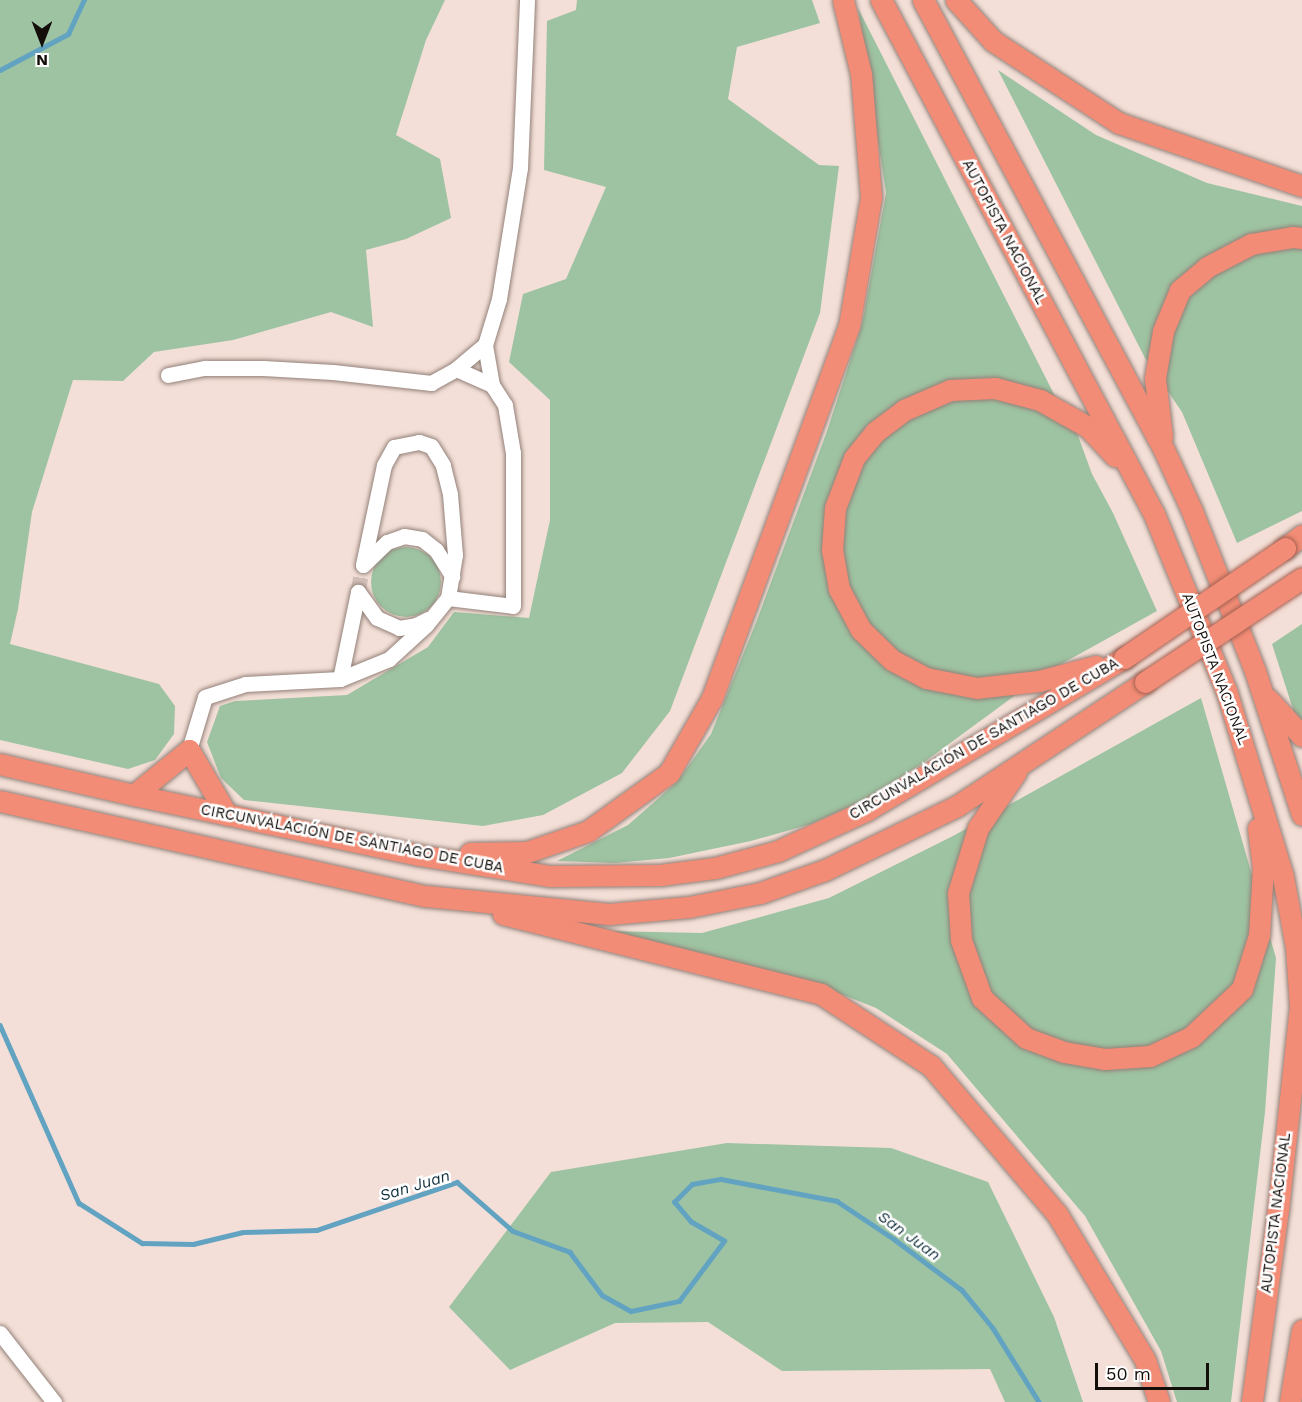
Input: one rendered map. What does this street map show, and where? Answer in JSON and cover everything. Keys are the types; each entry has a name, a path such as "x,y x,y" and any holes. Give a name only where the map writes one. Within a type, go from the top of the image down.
{"highway":[{"path":"419,855 527,852 588,831 669,773 712,698 849,327 871,197 861,74 843,0"},
{"name":"AUTOPISTA NACIONAL","path":"880,0 1154,514 1226,690 1283,878 1296,947 1300,1007 1278,1209 1252,1402"},
{"path":"923,0 1164,450 1192,511 1262,692 1302,816"},
{"path":"956,0 993,41 1119,123 1302,186"},
{"path":"1164,450 1155,378 1163,331 1180,290 1207,267 1251,244 1293,237 1302,238"},
{"path":"1124,658 1039,681 977,688 926,678 892,660 861,630 839,589 832,550 835,508 854,458 875,432 904,410 950,390 995,388 1040,400 1088,427 1122,463 1154,514"},
{"name":"CIRCUNVALACIÓN DE SANTIAGO DE CUBA","path":"0,764 55,774 134,795 419,855 550,876 638,875 715,868 778,851 867,810 1124,658 1302,535"},
{"path":"426,896 609,914 689,907 760,893 825,870 957,806 1302,578"},
{"path":"1262,692 1302,736"},
{"path":"134,795 189,750 227,815"},
{"path":"1022,762 978,828 958,893 961,940 982,998 1026,1038 1064,1052 1105,1059 1150,1056 1191,1037 1242,989 1259,935 1263,868 1250,765"},
{"path":"0,801 426,896 821,994 931,1066 1057,1214 1145,1360 1159,1402"},
{"path":"1290,1402 1302,1330"}],"street":[{"path":"448,598 513,606 513,453 505,405 492,385 485,345 499,299 520,168 527,0"},
{"path":"168,375 205,368 264,368 333,372 431,383 456,369 485,345"},
{"path":"456,369 492,385"},
{"path":"189,750 205,697 245,684 340,680 389,659 448,598 452,576 455,555 451,504 442,465 431,446 419,442 394,447 384,465 363,565 387,542 404,536 422,539 436,550 452,576"},
{"path":"340,680 358,592 377,618 399,628 416,625 434,615"},
{"path":"0,1333 54,1402"}],"green space":[{"path":"0,0 445,0 426,40 396,135 440,159 451,218 406,239 366,250 373,327 331,312 233,340 154,352 123,381 73,380 32,512 18,609 10,644 159,684 175,706 174,734 155,760 128,769 0,740"},
{"path":"577,0 812,0 820,23 737,47 728,99 819,165 839,166 820,313 670,711 622,773 543,815 483,826 244,800 221,778 207,742 220,706 235,701 347,695 428,647 454,612 529,618 550,520 550,400 509,362 523,294 566,279 606,187 544,170 547,21 576,10"},
{"path":"858,8 1061,408 1077,433 1092,474 1113,513 1157,611 1047,672 923,763 866,799 811,824 751,841 669,858 615,863 557,861 628,825 677,782 711,734 757,620 826,434 862,324 886,193"},
{"path":"998,70 1096,135 1207,183 1302,206 1302,511 1237,543 1182,412 1145,358"},
{"path":"406,547 425,553 435,563 441,582 435,601 425,611 406,617 387,611 377,601 371,582 377,563 387,553"},
{"path":"1302,624 1302,737 1272,644"},
{"path":"1201,698 1276,958 1265,1112 1231,1402 1177,1402 1161,1351 1085,1216 947,1054 876,1008 803,979 608,931 702,933 829,898 953,836"},
{"path":"727,1143 891,1148 988,1182 1054,1317 1083,1402 1005,1402 990,1369 782,1371 708,1322 615,1323 510,1370 449,1307 551,1172"}],"waterway":[{"name":"San Juan","path":"0,70 68,34 84,0"},
{"name":"San Juan","path":"0,1025 79,1203 142,1243 193,1244 243,1232 317,1230 457,1182 513,1231 570,1252 602,1295 631,1311 679,1301 724,1241 691,1222 674,1202 692,1184 721,1179 837,1201 894,1239 962,1290 993,1328 1039,1402"}],"tunnel":[{"path":"358,592 363,565"}]}
